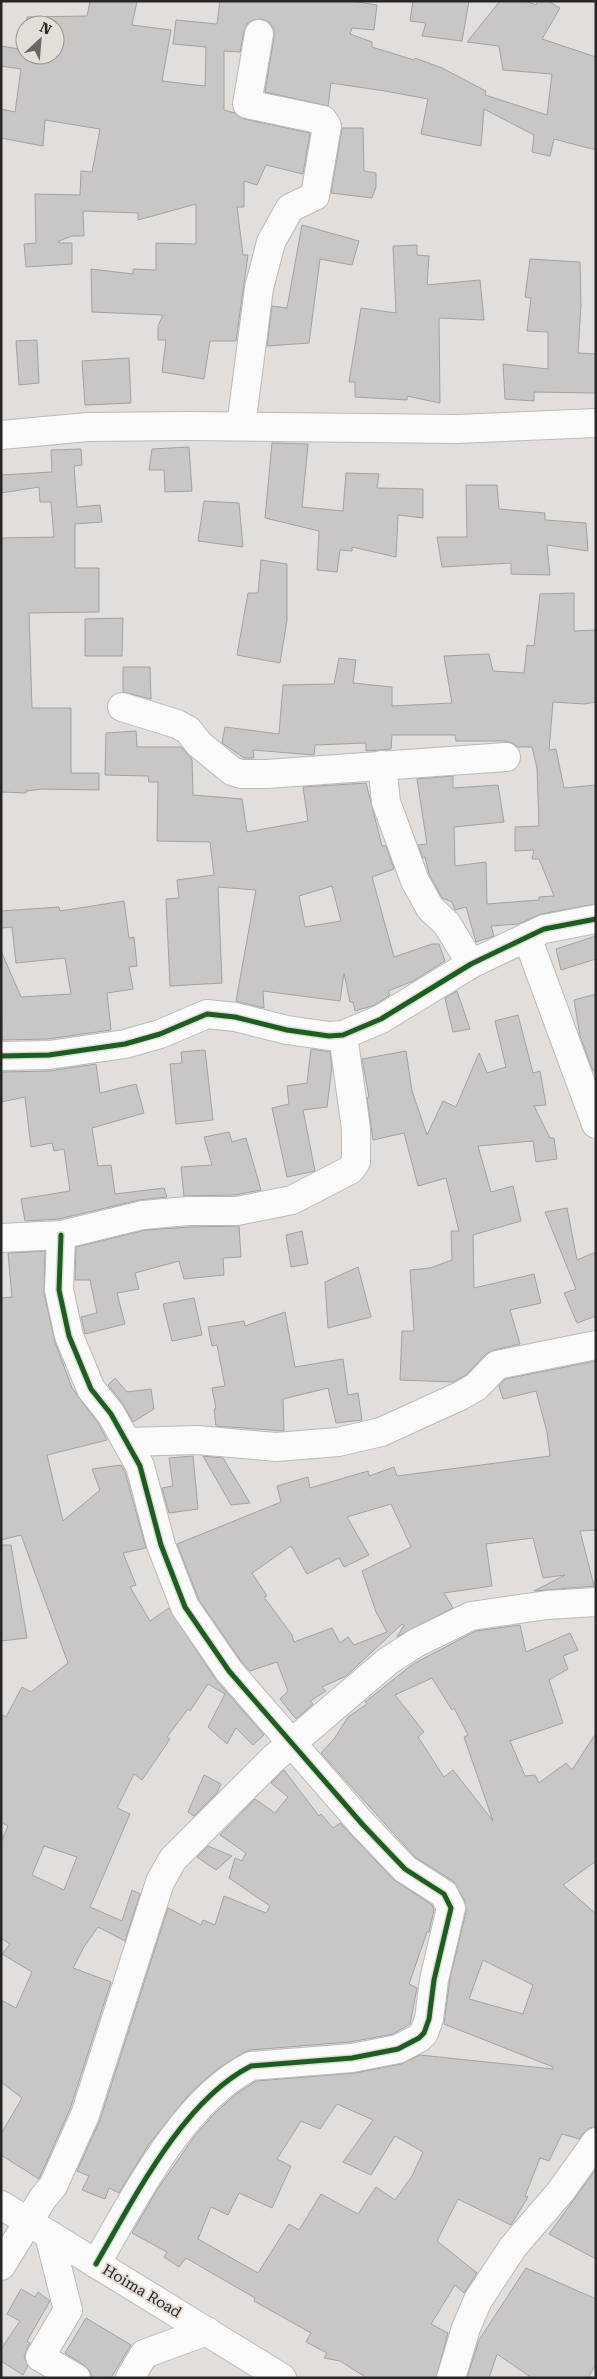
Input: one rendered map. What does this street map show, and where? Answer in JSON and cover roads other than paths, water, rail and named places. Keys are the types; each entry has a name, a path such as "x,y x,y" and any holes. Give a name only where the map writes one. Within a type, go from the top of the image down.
{"street":[{"path":"241,426 259,288 271,242 290,208 316,196 327,126 323,120 247,104 259,34"},
{"path":"1,435 88,427 241,426 457,429 596,423"},
{"path":"122,706 176,724 188,730 199,744 232,771 241,774 382,766 506,756"},
{"path":"382,766 386,802 415,882 430,908 447,924 472,964"},
{"path":"1,1056 49,1056 125,1044 160,1034 207,1014 235,1017 287,1030 329,1036 343,1035 381,1019 472,964 544,929 596,919"},
{"path":"527,937 596,1124"},
{"path":"1,1238 61,1235 143,1215 188,1211 237,1211 292,1200 350,1170 356,1162 356,1129 343,1035"},
{"path":"61,1235 59,1290 70,1336 91,1389 111,1414 140,1466 161,1545 185,1607 229,1671 290,1744 396,1861 444,1894 449,1901 450,1915 434,1980 429,2019 424,2033 419,2038 398,2048 352,2058 250,2066 242,2070 213,2094 162,2151 96,2264"},
{"path":"127,1442 197,1440 276,1447 338,1442 381,1432 460,1396 476,1387 497,1365 596,1345"},
{"path":"76,2378 40,2357 68,2310 39,2228 43,2198 54,2186 84,2115 117,2010 165,1871 180,1852 290,1744 388,1660 416,1643 471,1616 547,1605 596,1602"},
{"path":"451,2378 466,2328 478,2300 513,2247 561,2191 596,2142"},
{"name":"Hoima Road","path":"1,2205 282,2378"},
{"path":"1,2266 39,2228"},
{"path":"130,2378 144,2354 207,2331"}]}
